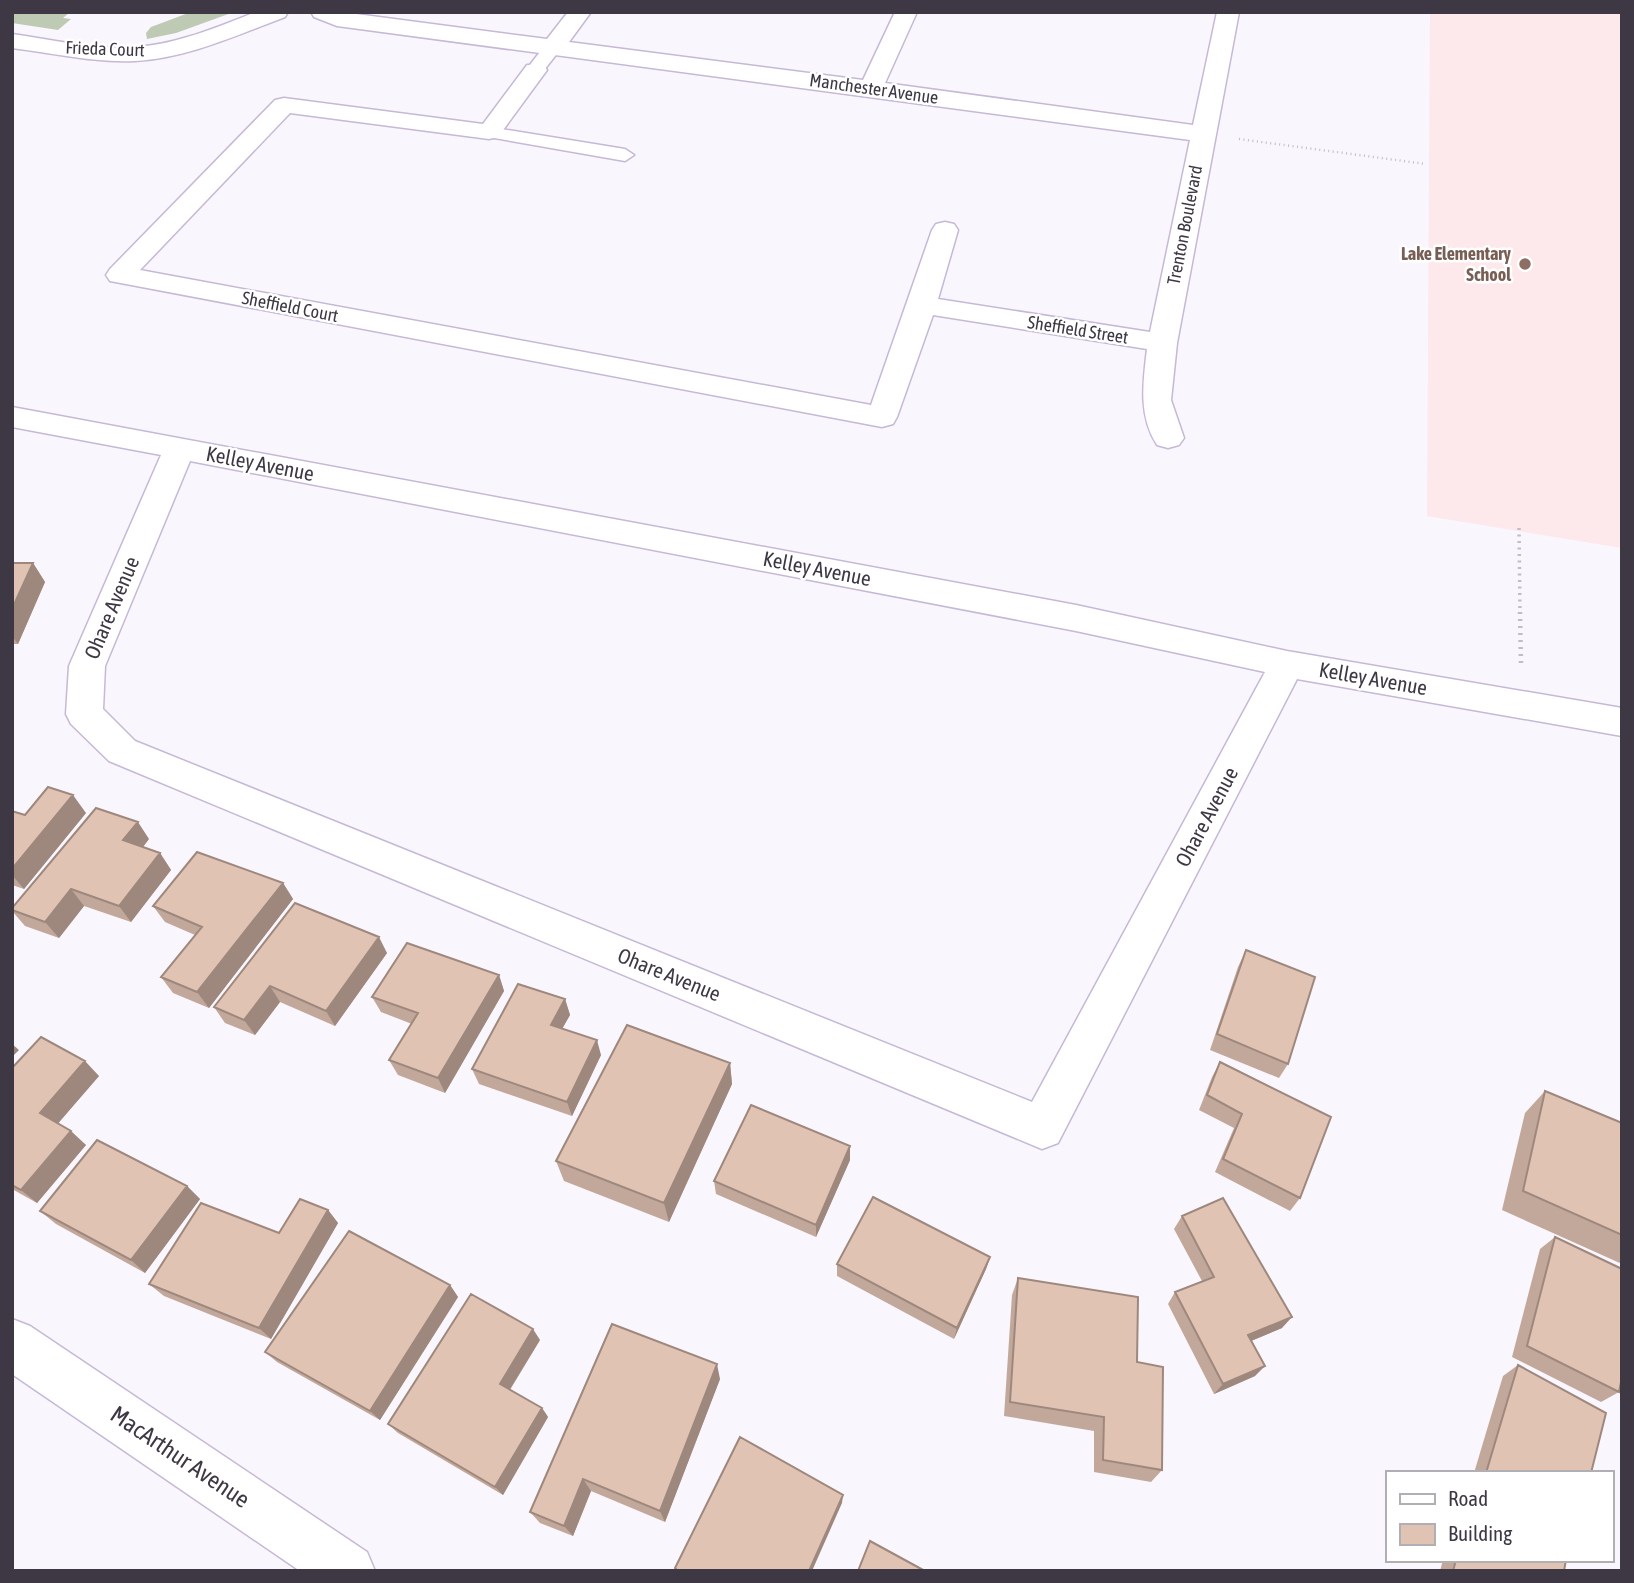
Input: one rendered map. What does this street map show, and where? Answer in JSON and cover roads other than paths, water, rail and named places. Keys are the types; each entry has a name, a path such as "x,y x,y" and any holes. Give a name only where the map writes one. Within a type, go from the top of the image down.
{"street":[{"name":"Frieda Court","path":"12,41 137,54 184,45 277,12"},
{"name":"Manchester Avenue","path":"322,12 337,19 1203,134"},
{"path":"553,47 580,12"},
{"path":"871,88 906,12"},
{"name":"Trenton Boulevard","path":"1168,438 1156,400 1162,343 1228,12"},
{"path":"489,132 536,71"},
{"name":"Sheffield Court","path":"489,132 285,105 120,275 882,417 922,305 945,230"},
{"name":"Sheffield Street","path":"922,305 1162,343"},
{"name":"Kelley Avenue","path":"12,417 1076,618 1287,664 1622,722"},
{"name":"Ohare Avenue","path":"179,449 87,666 84,714 122,751 1042,1128 1287,664"},
{"name":"MacArthur Avenue","path":"12,1344 348,1571"}],"lane":[{"path":"536,71 553,47"},
{"path":"489,132 625,155"}],"place":[{"name":"Lake Elementary School","path":"1525,264"}]}
